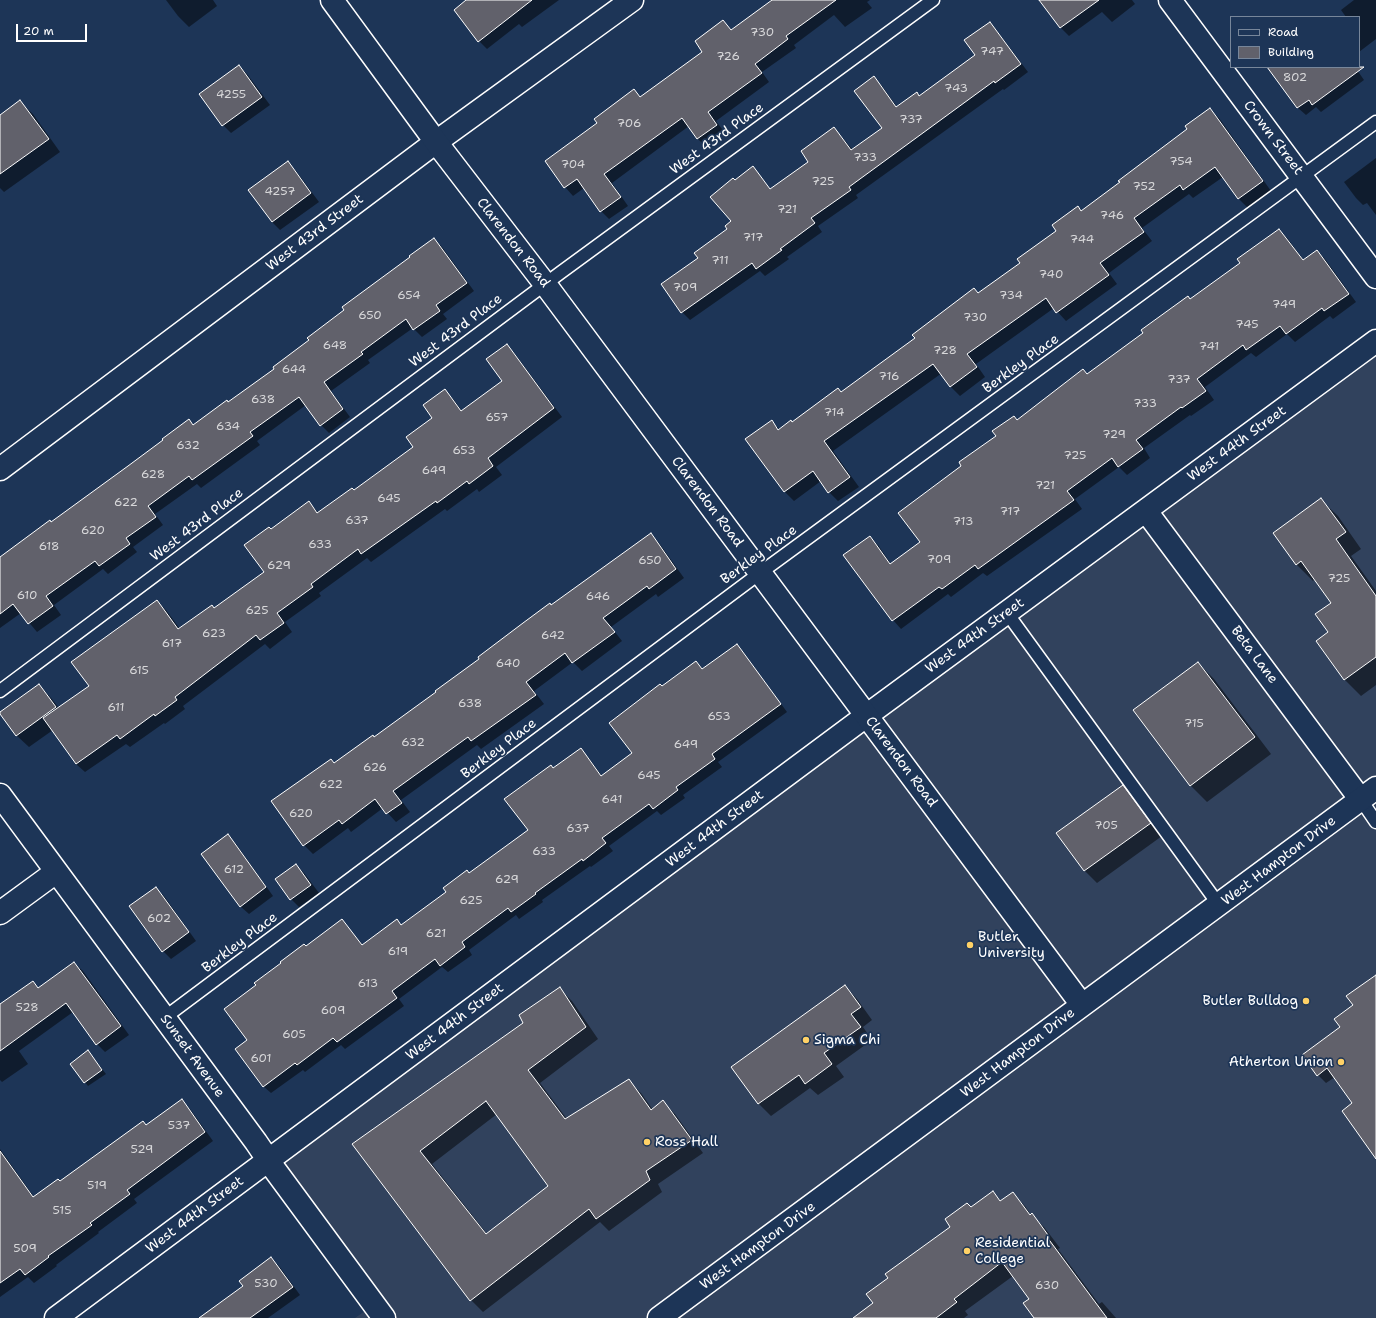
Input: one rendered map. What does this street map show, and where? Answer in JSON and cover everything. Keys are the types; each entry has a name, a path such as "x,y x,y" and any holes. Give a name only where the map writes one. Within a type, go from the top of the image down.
{"street":[{"name":"Clarendon Road","path":"332,0 436,142 545,284 1082,1005"},
{"name":"West 43rd Street","path":"0,469 436,142 632,0"},
{"name":"Crown Street","path":"1170,0 1376,277"},
{"name":"West 44th Street","path":"56,1318 866,716 1376,341"},
{"name":"Beta Lane","path":"1146,511 1368,794"},
{"name":"West Hampton Drive","path":"660,1318 1368,794"},
{"name":"Sunset Avenue","path":"0,795 384,1318"},
{"path":"0,913 56,872"}],"lane":[{"name":"West 43rd Place","path":"0,691 545,284 933,0"},
{"name":"Berkley Place","path":"164,1018 760,573 1376,122"},
{"path":"1007,613 1220,905"},
{"path":"1368,794 1376,822"}],"shaded area":[{"name":"Butler University","path":"1376,346 1376,1318 355,1318 375,1304 267,1159"}],"building":[{"path":"466,0 532,0 478,42 454,10"},
{"path":"772,0 836,0 786,36 788,39 755,64 762,73 708,112 717,125 697,139 682,118 604,174 621,197 600,212 577,179 564,188 545,161 597,123 594,119 634,89 640,97 702,52 695,41 723,20 731,30"},
{"path":"1039,0 1099,0 1060,28"},
{"path":"990,22 1021,64 995,83 994,81 849,187 851,190 811,218 815,223 780,249 782,250 756,269 752,263 681,313 661,284 698,258 694,253 727,229 725,226 731,221 710,197 733,178 735,180 753,166 770,189 808,162 801,151 834,127 851,150 882,128 854,91 874,76 896,107 917,92 919,96 975,55 964,40"},
{"path":"239,65 262,97 222,126 199,94"},
{"path":"1364,67 1312,105 1309,100 1297,108 1268,68"},
{"path":"20,100 49,139 0,174 0,115"},
{"path":"1210,108 1263,181 1238,199 1215,167 1183,190 1180,185 1134,218 1144,232 1100,263 1109,275 1056,313 1046,298 967,354 977,367 950,387 933,364 824,441 850,477 828,493 813,471 784,492 745,439 772,420 778,430 791,420 792,422 838,388 841,392 915,338 912,335 974,288 978,293 1020,263 1017,259 1056,231 1052,225 1078,206 1081,211 1187,129 1185,126"},
{"path":"288,161 311,193 272,222 248,190"},
{"path":"1279,229 1303,260 1317,250 1349,294 1324,311 1322,308 1286,334 1280,326 1246,350 1243,345 1197,379 1206,391 1182,408 1181,407 1136,440 1143,449 1118,467 1112,458 1067,491 1074,500 978,569 975,565 942,589 939,587 892,621 843,555 870,536 890,564 920,542 898,513 961,466 959,462 996,436 992,431 1014,416 1017,420 1083,369 1087,374 1143,333 1141,330 1188,296 1190,299 1240,263 1237,259"},
{"path":"434,238 467,283 436,305 440,311 413,330 406,319 361,352 363,354 324,382 343,409 320,426 299,397 250,432 253,436 192,480 189,476 148,506 156,517 126,538 130,544 99,566 95,561 46,596 53,606 28,624 13,604 0,614 0,557 128,466 189,419 193,425 227,400 228,402 274,369 273,367 309,340 307,338 344,310 342,307"},
{"path":"507,344 554,408 488,458 493,466 469,484 467,481 437,503 436,501 361,554 358,549 311,584 313,587 277,613 284,623 260,640 256,635 175,697 177,700 155,716 154,714 120,739 117,735 76,764 43,718 89,686 71,662 157,600 178,629 212,605 214,608 264,572 244,545 269,527 271,529 309,501 317,513 352,488 354,490 413,447 406,437 432,418 423,405 445,389 461,411 502,381 486,359"},
{"path":"1321,498 1346,532 1336,539 1376,596 1376,657 1344,680 1316,641 1328,632 1315,614 1331,603 1301,561 1296,565 1273,533"},
{"path":"651,533 676,569 649,589 647,586 603,618 615,632 572,663 565,653 526,682 536,695 471,741 468,737 393,791 402,803 386,814 375,799 342,824 339,820 303,846 271,801 331,759 334,763 373,735 374,737 436,692 435,691 479,659 478,657 550,603 551,605"},
{"path":"737,644 781,704 712,754 715,759 676,787 678,790 653,809 649,804 602,838 606,843 583,861 582,859 511,912 508,908 462,942 465,947 440,966 435,959 392,991 397,998 337,1042 333,1038 297,1065 295,1063 263,1087 235,1049 247,1040 224,1009 256,985 254,983 281,963 280,962 304,944 306,946 342,919 362,945 397,919 401,925 446,892 443,888 467,870 469,873 528,830 504,799 551,765 553,768 581,748 601,776 632,753 609,723 660,684 662,686 696,661 702,669"},
{"path":"1198,662 1255,737 1190,786 1133,710"},
{"path":"39,684 56,707 16,736 0,712"},
{"path":"1123,785 1151,823 1084,871 1056,833"},
{"path":"228,834 266,887 240,907 201,854"},
{"path":"296,864 311,885 290,900 275,879"},
{"path":"156,887 189,932 162,952 129,906"},
{"path":"74,962 121,1026 96,1045 66,1003 0,1051 0,1004 33,981 38,988"},
{"name":"Atherton Union","path":"1376,975 1376,1159 1342,1111 1352,1103 1327,1068 1317,1076 1302,1055 1340,1027 1334,1019 1353,1005 1346,996"},
{"name":"Sigma Chi","path":"845,985 861,1007 851,1014 861,1027 824,1053 832,1064 805,1084 799,1075 758,1104 731,1067"},
{"name":"Ross Hall","path":"560,987 586,1027 528,1070 565,1119 629,1079 651,1110 663,1100 692,1140 646,1171 650,1180 596,1219 589,1209 470,1301 352,1144 523,1023 519,1015","holes":["486,1101 548,1186 486,1234 420,1151"]},
{"path":"88,1050 102,1070 84,1083 70,1064"},
{"path":"182,1099 205,1132 127,1190 130,1194 90,1223 92,1225 48,1256 49,1257 25,1275 20,1269 0,1283 0,1151 33,1197 58,1179 60,1181 143,1121 146,1125"},
{"name":"Residential College","path":"993,1191 1000,1201 1013,1192 1030,1215 1032,1213 1048,1235 1047,1237 1107,1318 1034,1318 1023,1303 1029,1299 1002,1262 954,1299 957,1302 936,1318 853,1318 873,1303 866,1294 888,1278 885,1274 950,1227 945,1219 967,1203 971,1207"},
{"path":"271,1257 293,1287 250,1318 199,1318 243,1286 239,1281"}],"place":[{"name":"Butler University","path":"970,945"},
{"name":"Butler Bulldog","path":"1306,1001"},
{"name":"Sigma Chi","path":"806,1040"},
{"name":"Atherton Union","path":"1341,1062"},
{"name":"Ross Hall","path":"647,1142"},
{"name":"Residential College","path":"967,1251"}]}
